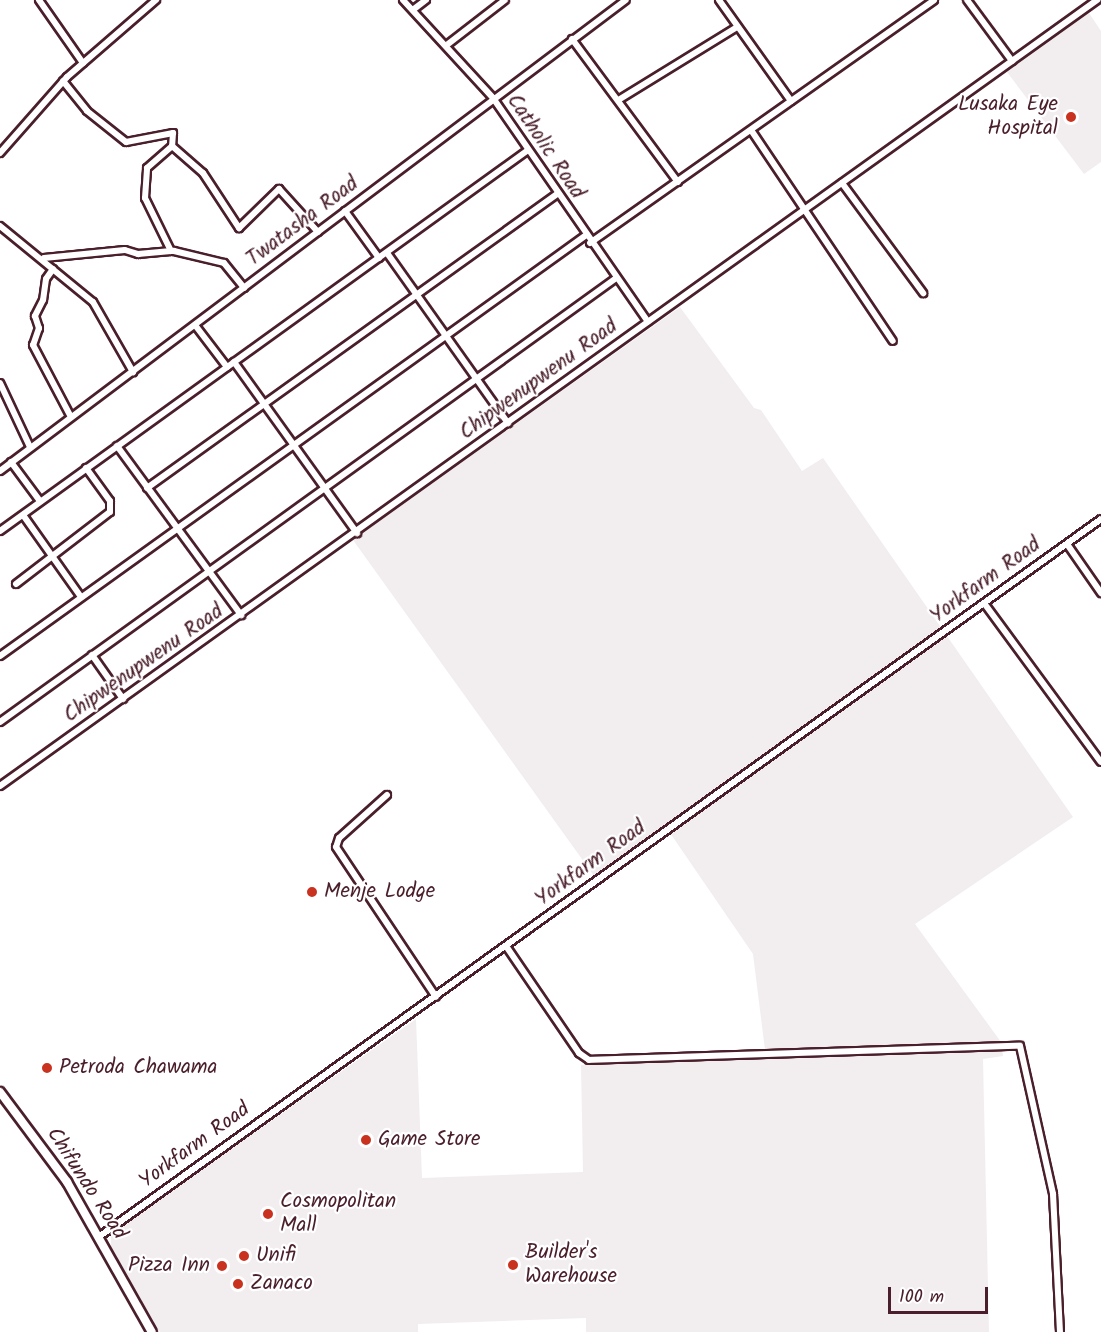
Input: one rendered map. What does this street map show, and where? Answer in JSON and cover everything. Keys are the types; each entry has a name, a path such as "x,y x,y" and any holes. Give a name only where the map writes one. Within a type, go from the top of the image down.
{"street":[{"path":"40,0 84,63"},
{"path":"0,153 63,81 156,0"},
{"name":"Catholic Road","path":"403,0 447,44 494,98 585,236 648,322"},
{"path":"414,9 426,0"},
{"path":"447,44 505,0"},
{"name":"Twatasha Road","path":"0,471 626,0"},
{"path":"719,0 791,100"},
{"path":"590,243 934,0"},
{"path":"967,0 1012,61"},
{"name":"Chipwenupwenu Road","path":"0,786 357,533 1093,1"},
{"path":"620,99 737,27"},
{"path":"572,39 620,99 678,182"},
{"path":"63,81 87,111 126,142 173,133 172,146 147,168 145,198 171,251"},
{"path":"751,130 893,341"},
{"path":"172,146 203,173 239,228 279,189 318,232"},
{"path":"0,531 528,150"},
{"path":"842,183 923,293"},
{"path":"147,488 557,194"},
{"path":"345,211 379,258"},
{"path":"0,226 23,248 44,258 53,269 98,307 133,372"},
{"path":"0,656 585,236"},
{"path":"44,258 125,250 138,254 171,251 224,263 244,288"},
{"path":"387,253 508,423"},
{"path":"53,269 46,279 43,300 35,316 39,328 33,345 71,417"},
{"path":"0,722 615,279"},
{"path":"195,325 227,367"},
{"path":"234,362 357,533"},
{"path":"0,383 30,447"},
{"path":"117,446 241,615"},
{"path":"11,462 40,501"},
{"path":"16,584 54,557 111,509 110,501 86,468"},
{"path":"22,515 81,597"},
{"name":"Yorkfarm Road","path":"100,1236 1101,519"},
{"path":"1067,544 1101,593"},
{"path":"984,603 1101,762"},
{"path":"92,655 123,699"},
{"path":"387,795 339,838 336,847 436,997"},
{"path":"506,946 579,1053 589,1060 1020,1046 1053,1194 1060,1332"},
{"name":"Chifundo Road","path":"0,1092 67,1182 100,1236 152,1332"}],"shaded area":[{"name":"Lusaka Eye Hospital","path":"1089,13 1101,31 1101,162 1084,174 1007,72"},
{"path":"680,307 754,408 761,410 802,471 823,458 1073,817 915,924 1001,1042 1003,1056 983,1059 989,1332 586,1332 586,1318 418,1324 418,1332 160,1332 111,1249 111,1233 416,1019 422,1178 583,1172 581,1065 766,1058 753,954 668,830 597,880 353,540"}],"place":[{"name":"Lusaka Eye Hospital","path":"1071,117"},
{"name":"Menje Lodge","path":"312,892"},
{"name":"Petroda Chawama","path":"47,1068"},
{"name":"Game Store","path":"366,1140"},
{"name":"Cosmopolitan Mall","path":"268,1214"},
{"name":"Unifi","path":"244,1256"},
{"name":"Builder's Warehouse","path":"513,1265"},
{"name":"Pizza Inn","path":"222,1266"},
{"name":"Zanaco","path":"238,1284"}]}
